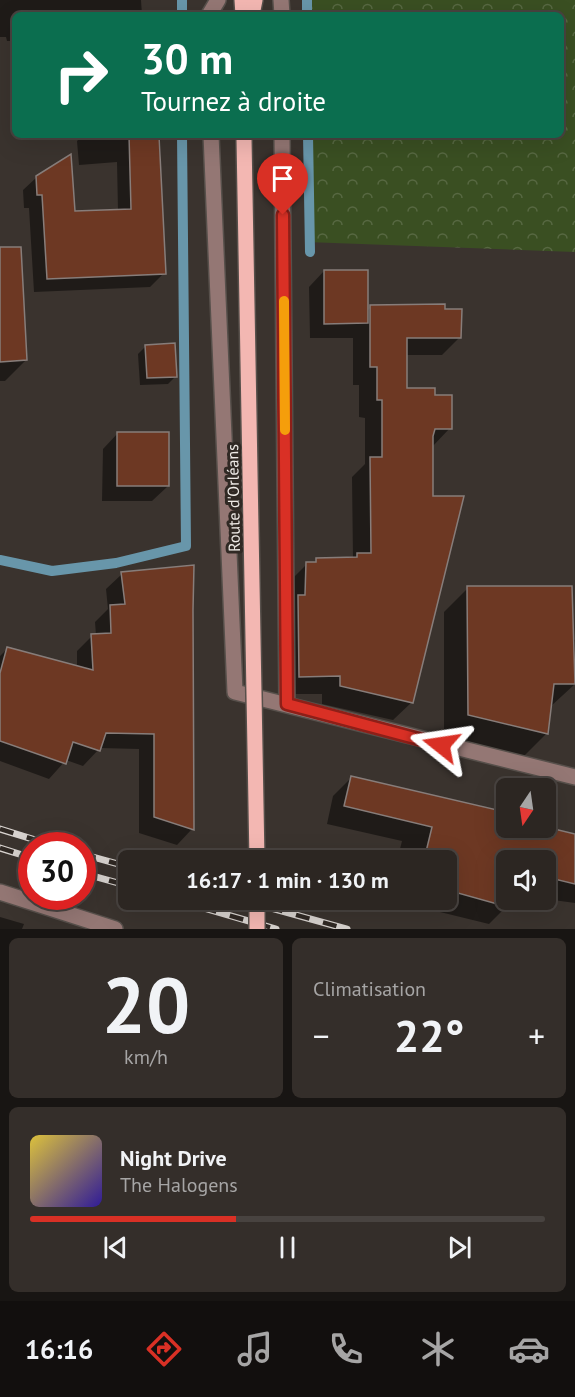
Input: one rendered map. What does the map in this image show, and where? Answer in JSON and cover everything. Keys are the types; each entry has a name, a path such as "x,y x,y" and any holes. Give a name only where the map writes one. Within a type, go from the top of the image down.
{"main road":[{"name":"Route d'Orléans","path":"244,138 256,850"},
{"path":"257,910 257,929"}],"street":[{"path":"211,138 235,692 575,777"},
{"path":"282,138 287,704"},
{"path":"0,892 115,929"}],"green space":[{"path":"311,0 575,0 575,252 307,242 309,138 564,138 564,12 311,12"}],"building":[{"path":"129,138 159,138 166,274 47,279 42,195 37,195 36,176 71,154 75,211 131,209"},
{"path":"0,247 21,247 27,360 0,362"},
{"path":"324,270 368,270 368,323 324,324"},
{"path":"445,304 445,309 462,309 461,338 407,338 407,388 435,388 435,395 452,395 452,429 435,429 433,436 433,496 464,496 413,703 340,686 340,676 299,677 298,595 305,595 306,562 316,562 316,558 357,557 357,553 371,553 370,457 382,457 382,400 377,400 377,367 370,367 370,305"},
{"path":"175,343 177,377 147,378 145,345"},
{"path":"117,432 169,432 169,486 117,486"},
{"path":"194,565 194,830 154,817 154,734 106,733 100,751 73,742 66,764 0,741 0,673 7,647 93,670 91,634 111,633 110,605 125,604 121,572"},
{"path":"467,586 572,586 575,684 554,684 548,734 468,715"},
{"path":"351,776 496,810 496,838 556,838 556,829 575,834 575,884 556,879 556,850 496,850 496,904 457,893 457,850 426,850 432,827 344,806"}],"waterway":[{"path":"182,0 182,12"},
{"path":"307,0 307,12"},
{"path":"0,560 52,571 116,563 186,546 182,138"},
{"path":"308,138 310,252"}],"railway":[{"path":"0,829 18,835"},
{"path":"0,848 18,854"},
{"path":"96,858 118,864"},
{"path":"96,877 118,883"},
{"path":"210,910 276,929"},
{"path":"278,910 347,929"}],"slow traffic":[{"path":"284,301 285,430"}],"route":[{"path":"283,215 287,704 441,745"}]}
